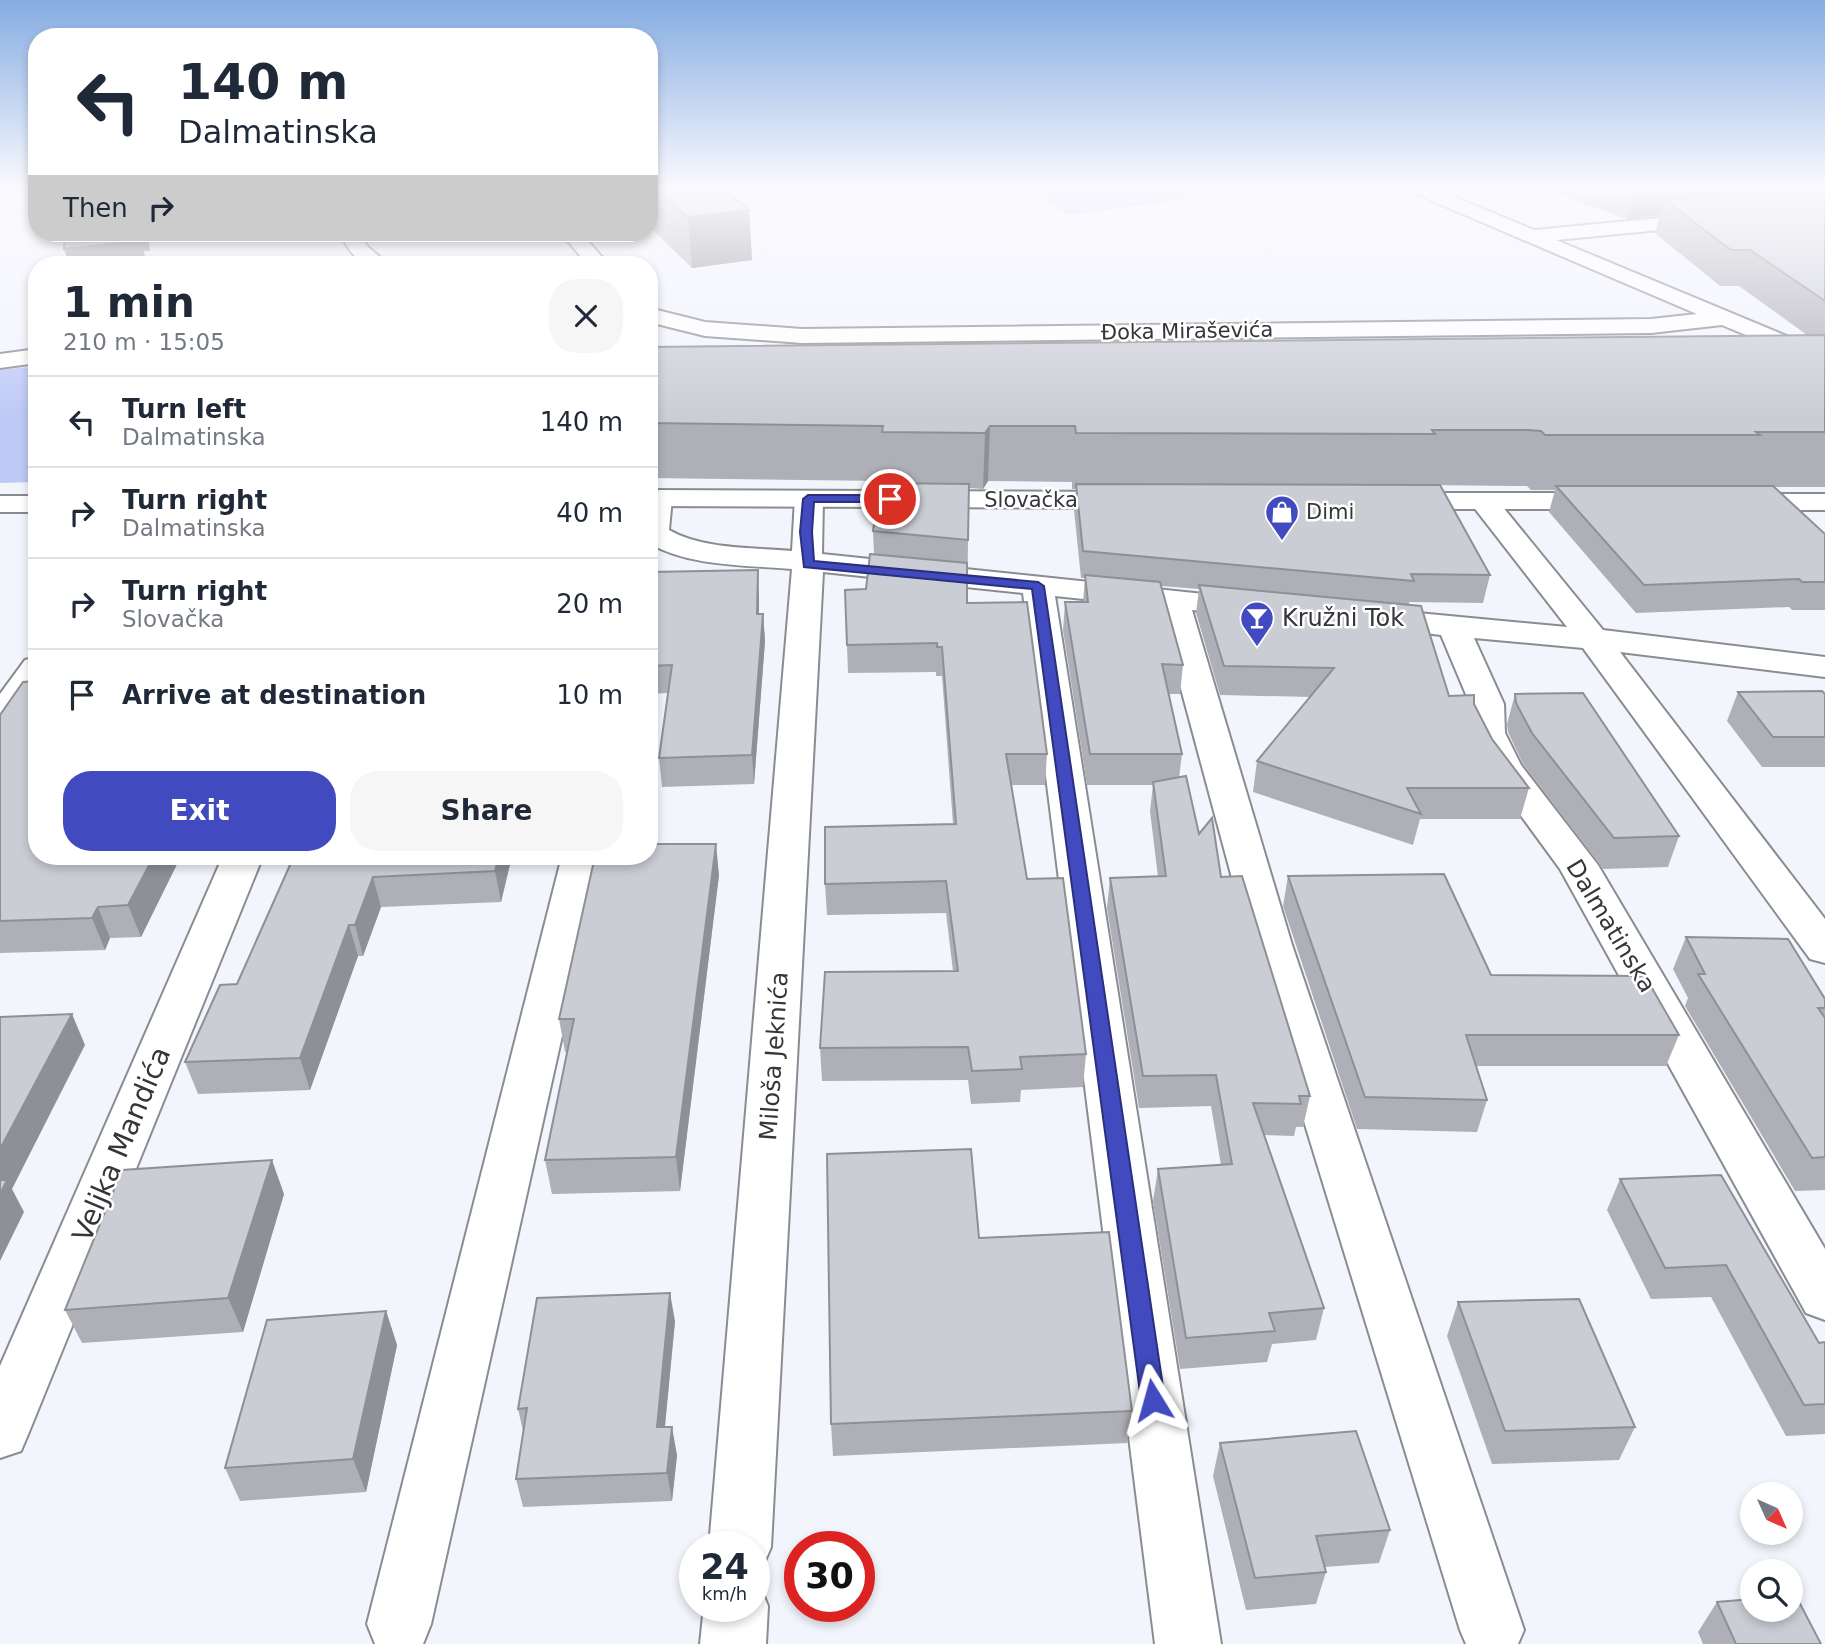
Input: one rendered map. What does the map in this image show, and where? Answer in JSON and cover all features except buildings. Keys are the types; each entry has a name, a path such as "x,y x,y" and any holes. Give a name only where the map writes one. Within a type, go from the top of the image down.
{"street":[{"path":"1597,264 1825,361"},
{"name":"Đoka Miraševića","path":"658,318 719,333 802,336 1661,326 1727,318"},
{"path":"0,361 28,357"},
{"name":"Slovačka","path":"658,498 1149,500"},
{"path":"808,499 808,564"},
{"path":"1368,501 1632,502"},
{"path":"1483,501 1593,639 1825,949"},
{"path":"1711,502 1825,502"},
{"path":"0,504 28,504"},
{"path":"658,544 808,564 1280,610"},
{"name":"Miloša Jeknića","path":"741,1531 808,564"},
{"path":"1038,586 1188,1644"},
{"path":"1173,600 1271,944 1492,1630"},
{"path":"1347,616 1593,639 1825,667"},
{"name":"Dalmatinska","path":"1453,626 1488,704 1488,733 1504,768 1578,865 1825,1297"},
{"path":"0,719 28,680"},
{"name":"Veljka Mandića","path":"0,1432 239,865"},
{"path":"399,1624 580,865"},
{"path":"733,1644 735,1622"}],"shaded area":[{"path":"28,367 28,482 0,483 0,370"}],"place":[{"name":"Dimi","path":"1282,542"},
{"name":"Kružni Tok","path":"1257,648"}],"route":[{"path":"890,499 808,499 808,564 1038,586 1153,1400"}]}
